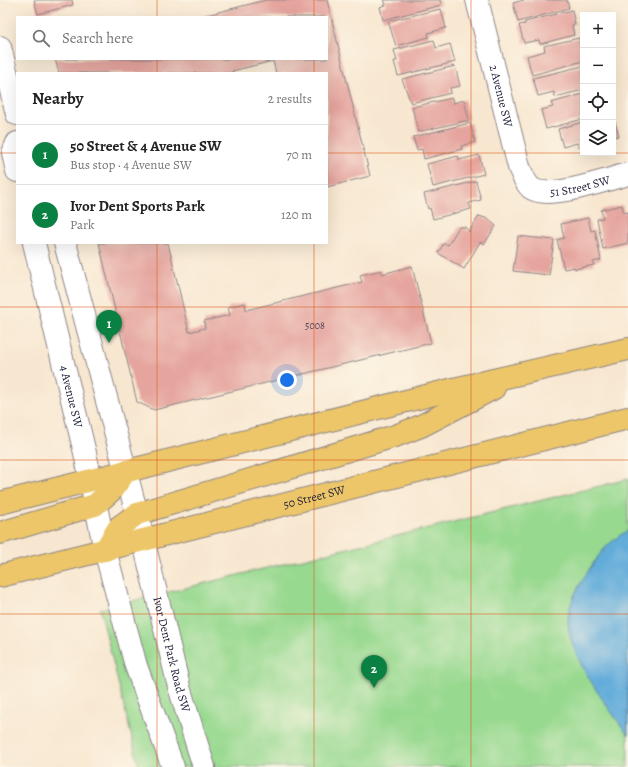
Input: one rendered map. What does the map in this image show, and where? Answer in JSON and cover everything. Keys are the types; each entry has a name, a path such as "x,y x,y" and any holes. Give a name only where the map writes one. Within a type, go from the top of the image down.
{"main road":[{"path":"0,503 628,349"},
{"path":"105,550 119,527 137,514 395,436 421,426 522,374"},
{"name":"50 Street SW","path":"0,576 628,418"},
{"path":"0,533 95,505 112,490 126,471"}],"street":[{"name":"2 Avenue SW","path":"477,0 519,167 528,184 533,189"},
{"path":"0,47 16,110"},
{"path":"16,146 13,153 16,166"},
{"name":"51 Street SW","path":"533,189 541,192 556,192 628,174"},
{"name":"4 Avenue SW","path":"34,244 86,454 105,550"},
{"path":"65,244 143,540"},
{"name":"Ivor Dent Park Road SW","path":"143,540 179,687 204,767"},
{"path":"105,550 136,666 172,767"}],"green space":[{"path":"628,479 628,767 139,767 100,609"}],"water":[{"path":"628,530 628,735 591,682 575,652 570,638 568,618 575,593 594,562 603,550"}],"building":[{"path":"34,0 72,0 73,5 38,14"},
{"path":"266,0 327,0 370,176 328,187 328,72 276,72 273,61 232,72 59,72 55,60 328,60 328,16 203,16"},
{"path":"384,0 440,0 441,5 383,20 380,7 386,5"},
{"path":"524,0 567,0 569,8 518,22 513,3"},
{"path":"441,9 446,28 428,33 429,37 396,46 388,21"},
{"path":"572,10 575,24 572,25 574,35 540,44 539,40 524,43 519,25 525,24 525,22"},
{"path":"579,38 580,62 532,75 527,56 545,51 544,46"},
{"path":"434,40 436,48 450,44 455,62 398,76 394,61 397,61 394,50"},
{"path":"455,66 460,86 450,88 451,93 411,103 402,79"},
{"path":"580,67 580,91 555,97 554,92 538,96 533,78"},
{"path":"580,95 580,120 546,129 541,110 553,107 551,103"},
{"path":"452,98 453,103 464,100 469,120 418,132 412,107"},
{"path":"470,123 475,142 461,146 462,149 424,159 422,149 417,150 413,137"},
{"path":"580,123 580,147 578,147 577,143 563,147 558,129"},
{"path":"616,126 619,136 616,136"},
{"path":"479,155 484,174 433,187 427,164 458,156 459,160"},
{"path":"476,181 481,200 469,203 471,209 433,219 430,208 428,209 424,194"},
{"path":"622,205 624,213 628,212 628,243 603,249 597,219 603,218 601,210"},
{"path":"479,216 488,219 496,226 484,244 480,242 464,269 438,253 444,243 448,245 459,227 465,227 469,232"},
{"path":"588,218 591,231 595,230 601,260 593,262 594,265 575,269 574,267 564,269 557,240 564,238 561,224"},
{"path":"518,236 554,240 549,275 513,271"},
{"path":"99,244 168,244 189,332 205,328 204,321 230,315 228,307 245,303 246,310 362,282 360,275 381,270 382,274 412,266 431,343 154,410 137,402"}],"place":[{"name":"50 Street & 4 Avenue SW","path":"109,343"},
{"name":"Ivor Dent Sports Park","path":"374,688"}]}
